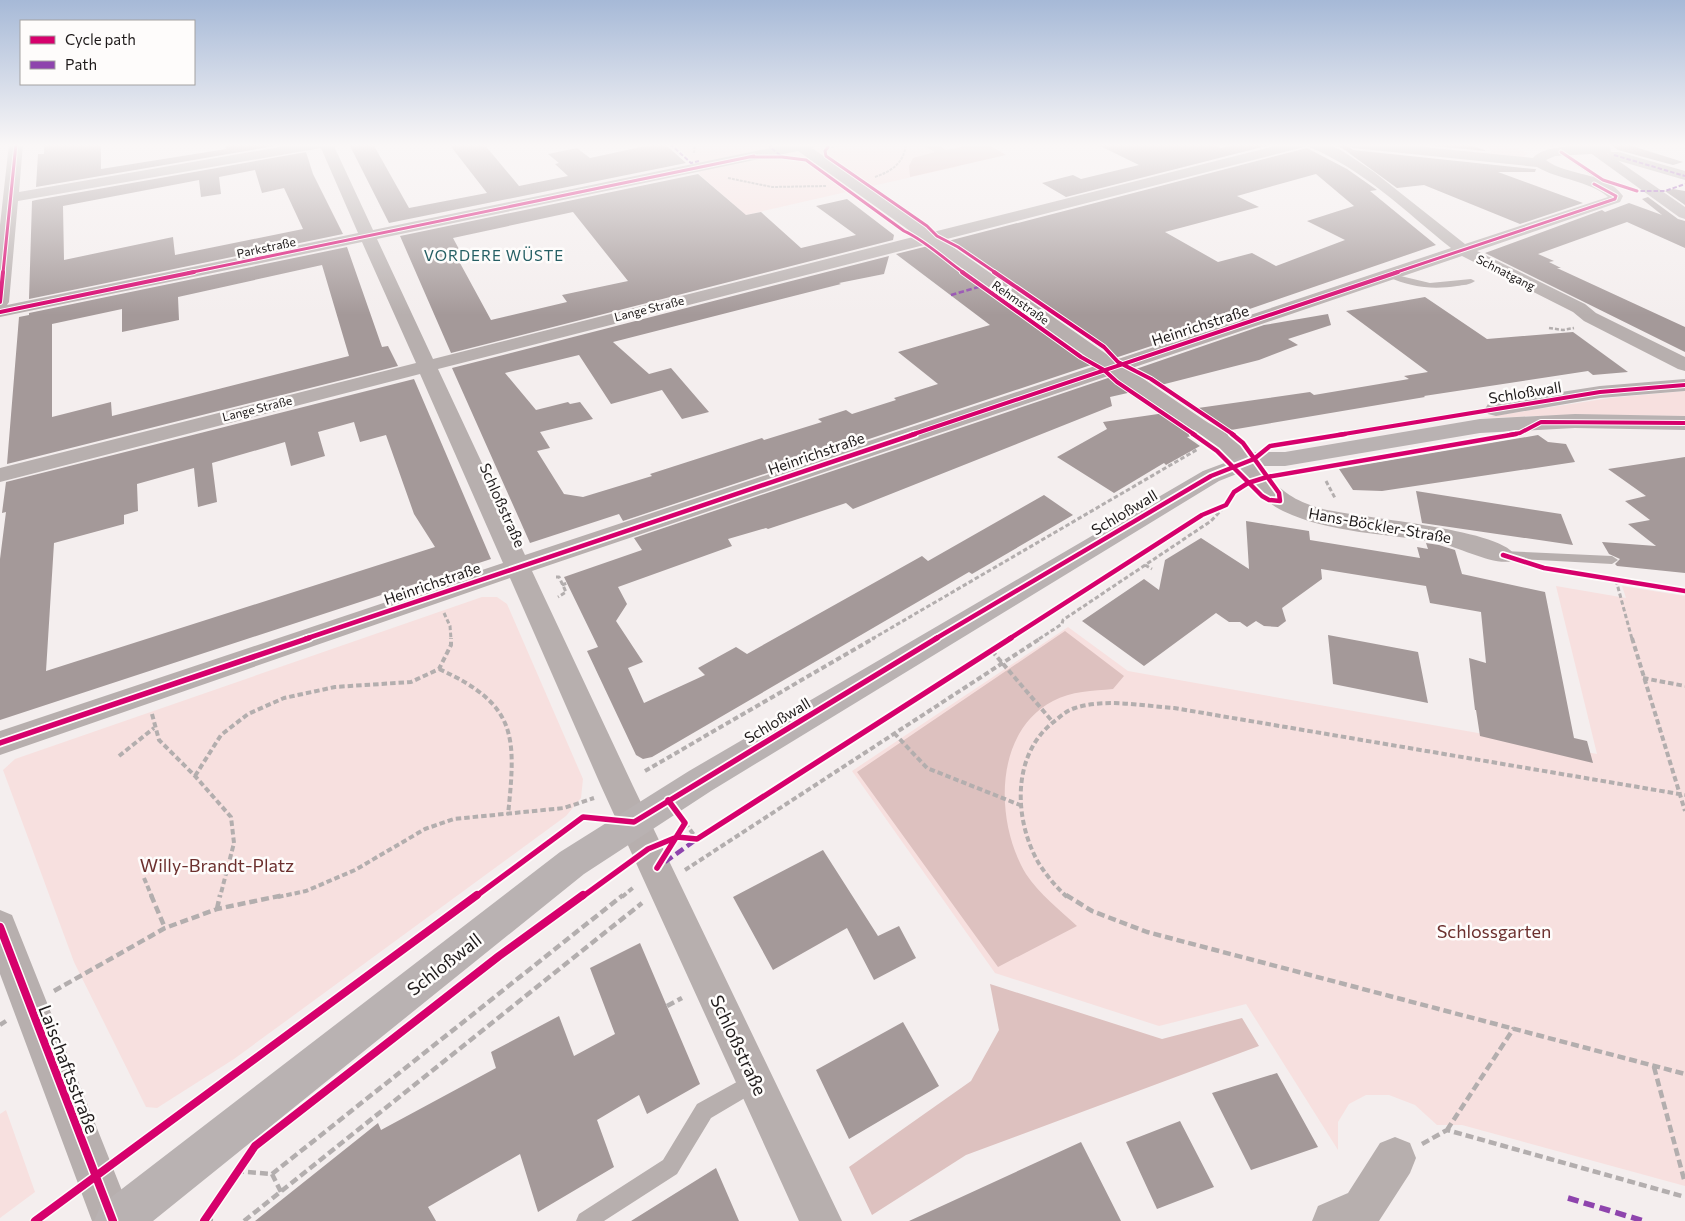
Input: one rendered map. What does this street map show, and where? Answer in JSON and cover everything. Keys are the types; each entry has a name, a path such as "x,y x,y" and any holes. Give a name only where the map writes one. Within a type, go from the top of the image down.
{"main road":[{"path":"1668,201 1685,214"},
{"name":"Schloßwall","path":"117,1221 572,863 656,852 980,612 1210,476 1243,462 1270,446 1600,392 1685,385"},
{"name":"Schloßwall","path":"1243,462 1285,459 1480,426 1575,421 1685,423"}],"street":[{"path":"0,302 11,201"},
{"name":"Schloßstraße","path":"353,201 516,567 656,852 755,1080 821,1221"},
{"name":"Parkstraße","path":"0,312 537,201"},
{"name":"Rehmstraße","path":"880,201 1113,367 1230,447 1243,462"},
{"name":"Lange Straße","path":"0,475 1073,201"},
{"name":"Schnatgang","path":"1402,201 1463,250 1579,308 1590,317 1685,365"},
{"name":"Heinrichstraße","path":"0,743 516,567 1609,201"},
{"name":"Hans-Böckler-Straße","path":"1243,462 1272,495 1298,510 1460,540 1503,555"},
{"name":"Laischaftsstraße","path":"0,928 14,996 113,1221"},
{"path":"1333,1221 1362,1208 1395,1158"}],"lane":[{"path":"1391,274 1406,282 1435,288 1471,281"},
{"path":"1503,555 1612,560"},
{"path":"586,1221 670,1167 704,1110 755,1080"}],"path":[{"path":"1549,328 1562,330 1580,326"},
{"path":"645,771 1201,447 1205,442 1243,462"},
{"path":"1326,481 1337,503"},
{"path":"656,852 692,864 1002,663 1211,521 1226,505"},
{"path":"1210,512 1226,505"},
{"path":"1145,565 1152,569"},
{"path":"558,597 566,592 559,577"},
{"path":"1616,580 1643,678 1678,794 1685,811"},
{"path":"562,584 567,583"},
{"path":"195,776 221,735 248,714 284,698 335,687 411,682 439,669 451,645 450,626 437,594"},
{"path":"984,656 1001,645"},
{"path":"992,650 1052,720"},
{"path":"439,669 460,677 489,697 504,715 512,744 512,778 508,815"},
{"path":"1643,678 1685,686"},
{"path":"149,692 154,728 158,740 195,776 231,817 234,843 217,908"},
{"path":"1685,795 1174,708 1107,704 1078,707 1052,720 1034,740 1023,770 1020,805 1029,844 1050,878 1075,903 1147,932 1685,1074"},
{"path":"120,756 154,728"},
{"path":"894,733 927,768 1020,805"},
{"path":"14,996 72,979 165,928 217,908 306,891 355,870 424,829 454,819 564,808 595,797"},
{"path":"244,1221 281,1192 656,852 685,823 697,839"},
{"path":"235,1170 272,1174 656,852 697,839 705,833"},
{"path":"144,878 165,928"},
{"path":"667,1006 682,998"},
{"path":"1395,1158 1447,1130 1514,1028"},
{"path":"1654,1066 1685,1183"},
{"path":"1447,1130 1685,1197"},
{"path":"235,1170 242,1164"},
{"path":"272,1174 281,1192"},
{"path":"205,1220 214,1221"}],"green space":[{"path":"730,201 807,201 746,215"},
{"path":"1685,391 1685,416 1569,415 1480,418 1610,398"},
{"name":"Schlossgarten","path":"1556,586 1626,598 1622,586 1685,596 1685,1186 1462,1125 1437,1125 1415,1105 1389,1095 1366,1095 1349,1104 1338,1122 1338,1150 1246,1004 1159,1026 995,973 852,771 1068,627 1128,671 1597,754"},
{"name":"Willy-Brandt-Platz","path":"482,597 497,597 507,604 583,779 581,798 566,816 234,1059 157,1108 146,1107 74,962 3,770 15,759"},
{"path":"6,1110 35,1192 0,1218 0,1114"}],"shaded area":[{"path":"1065,631 1124,676 1113,689 1067,695 1053,701 1033,715 1019,734 1010,756 1005,780 1005,805 1009,830 1016,853 1026,874 1043,895 1077,926 998,967 857,772"},
{"path":"990,984 1162,1039 1242,1018 1259,1046 966,1155 872,1215 849,1167 971,1081 999,1030"}],"building":[{"path":"32,201 89,201 63,206 64,260 173,237 175,255 303,229 290,201 326,201 343,234 29,299"},
{"path":"378,201 405,201 409,208 446,201 498,201 389,223"},
{"path":"568,201 730,201 746,215 761,212 801,248 856,235 816,206 838,201 850,201 894,235 893,240 451,353 400,236","holes":["573,212 628,281 562,295 567,302 491,320 454,252 460,251 453,238"]},
{"path":"1102,201 1247,201 1259,207 1165,232 1218,262 1252,253 1276,266 1345,240 1307,221 1354,206 1348,201 1382,201 1436,245 1238,313 1239,317 1115,358 948,241"},
{"path":"1463,201 1577,201 1583,203 1520,224"},
{"path":"1644,201 1653,201 1678,219 1685,221 1685,248 1627,222 1538,254 1554,261 1549,262 1561,268 1557,268 1685,327 1685,352 1485,253 1602,210 1605,212 1629,203 1662,215"},
{"path":"928,246 1094,364 623,521 619,514 530,543 452,368 889,256 884,274 839,283 841,284 613,342 649,374 671,368 709,412 682,419 662,390 611,404 579,355 505,373 536,410 568,402 570,404 580,402 593,419 540,432 550,448 537,451 564,494 583,497 652,476 650,474 762,438 764,440 822,422 818,419 846,410 852,414 938,384 898,352 990,325 896,254"},
{"path":"347,247 382,347 388,346 398,366 7,464 19,317 29,315 29,313","holes":["322,265 349,356 112,416 111,402 52,417 52,324 122,309 122,332 179,320 178,297"]},
{"path":"1425,297 1487,339 1573,332 1628,372 1593,375 1588,371 1424,396 1225,431 1191,409 1310,392 1314,395 1409,379 1404,376 1428,372 1346,311"},
{"path":"1328,314 1331,325 1288,339 1298,345 1259,360 1157,386 1133,370 1264,325"},
{"path":"1111,377 1132,392 1110,397 1112,406 853,509 846,503 768,529 728,539 732,546 618,587 627,604 616,621 643,662 628,668 644,703 705,675 698,668 736,647 747,654 922,556 928,561 1044,495 1073,515 972,574 969,572 652,757 643,759 636,755 587,651 598,647 564,577 642,550 634,538"},
{"path":"414,379 491,559 0,720 0,559 6,512 2,513 6,482","holes":["354,422 360,442 386,435 414,514 435,547 46,671 54,543 124,524 124,515 138,511 137,484 194,468 198,507 217,502 212,463 285,442 291,466 325,456 318,432"]},
{"path":"1165,413 1197,435 1187,437 1200,446 1166,465 1164,463 1114,493 1057,457 1107,429 1103,422"},
{"path":"1538,435 1548,442 1566,444 1575,462 1382,491 1353,490 1339,469"},
{"path":"1685,457 1685,573 1617,566 1615,564 1620,559 1609,554 1602,542 1656,546 1628,524 1650,520 1625,501 1646,496 1608,469"},
{"path":"1416,491 1561,514 1573,545 1422,523"},
{"path":"1246,521 1309,531 1310,540 1420,558 1417,547 1428,549 1426,543 1439,545 1455,550 1462,574 1545,592 1574,738 1587,741 1593,763 1480,736 1469,658 1486,663 1481,612 1430,603 1426,586 1321,569 1322,579 1282,608 1286,621 1278,627 1264,626 1256,621 1247,627 1240,622 1229,622 1216,613 1144,666 1082,621 1144,579 1159,590 1165,560 1201,538 1249,569"},
{"path":"1328,635 1418,652 1428,703 1333,684"},
{"path":"823,850 878,936 899,926 916,958 874,980 847,928 773,970 733,897"},
{"path":"640,943 700,1084 647,1114 639,1095 597,1120 614,1167 538,1212 520,1154 428,1207 436,1221 255,1221 378,1123 381,1130 496,1068 491,1052 559,1016 574,1056 615,1034 590,968"},
{"path":"903,1022 939,1086 849,1139 816,1070"},
{"path":"1277,1073 1318,1147 1251,1170 1212,1093"},
{"path":"1180,1121 1214,1187 1157,1209 1126,1142"},
{"path":"1081,1142 1121,1221 909,1221"},
{"path":"716,1168 739,1221 631,1221"}],"marked path":[{"path":"951,295 982,286"},
{"path":"665,862 697,839"},
{"path":"1568,1198 1644,1221"}],"cycle path":[{"path":"0,302 10,201"},
{"path":"0,312 537,201"},
{"path":"863,201 904,231 921,239 931,249 1081,357 1104,370 1117,382 1205,442 1217,451 1262,496 1269,500 1280,501 1279,493 1243,443 1234,435 1151,379 1131,371 1112,358 1104,347 958,247 937,236 927,226 891,201"},
{"path":"0,743 517,567 1609,201"},
{"path":"35,1221 583,817 634,822 963,622 1211,476 1254,459 1270,446 1600,392 1685,385"},
{"path":"204,1221 255,1146 499,956 648,849 677,837 697,839 1202,515 1226,505 1234,492 1248,483 1267,477 1520,433 1541,422 1685,423"},
{"path":"1503,555 1544,568 1685,591"},
{"path":"657,868 685,823 668,800"},
{"path":"0,927 113,1221"}],"district":[{"name":"VORDERE WÜSTE","path":"494,255"}]}
